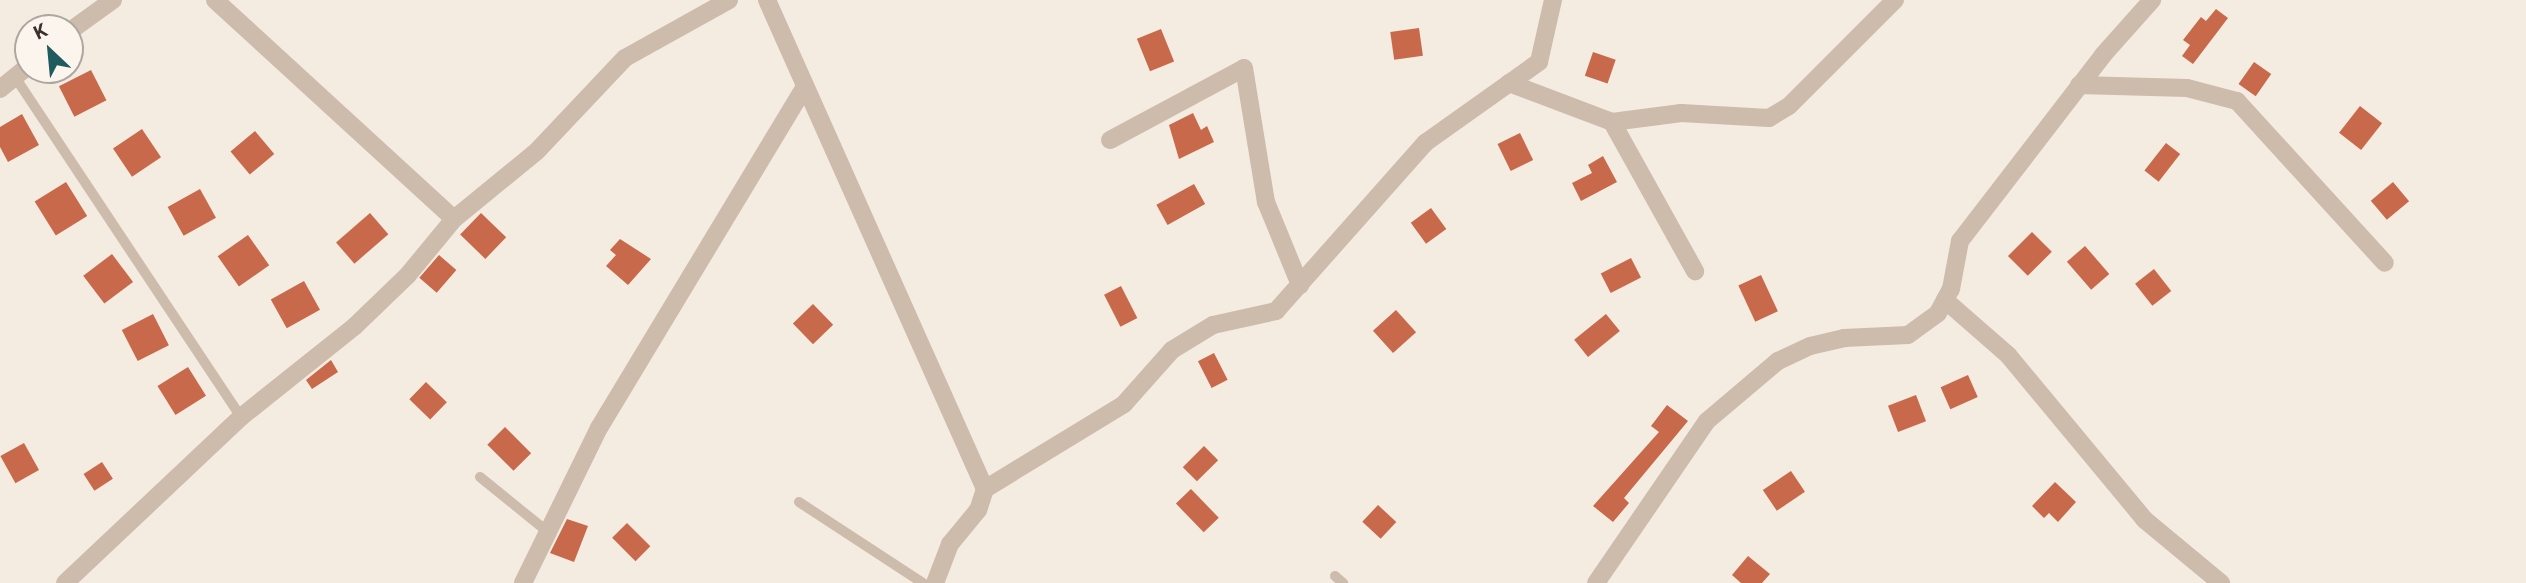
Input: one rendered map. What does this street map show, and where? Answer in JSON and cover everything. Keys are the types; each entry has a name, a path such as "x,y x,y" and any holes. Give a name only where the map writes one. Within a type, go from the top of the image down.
{"street":[{"path":"84,21 113,0"},
{"path":"215,0 454,219"},
{"path":"65,583 241,417 355,327 407,276 454,219 537,151 625,58 729,0"},
{"path":"767,0 985,489"},
{"path":"935,583 950,544 978,510 985,489 1124,404 1172,350 1213,325 1276,311 1425,143 1539,62 1553,0"},
{"path":"1509,83 1612,122 1681,113 1769,118 1789,106 1895,0"},
{"path":"1596,583 1679,457 1707,421 1778,361 1810,346 1844,338 1908,335 1938,313 1945,300 1960,241 2079,85 2152,0"},
{"path":"1110,140 1244,68 1266,202 1300,285"},
{"path":"0,89 14,78"},
{"path":"2079,85 2188,88 2236,100 2385,263"},
{"path":"523,583 599,428 805,86"},
{"path":"1612,122 1695,271"},
{"path":"1945,300 2008,355 2144,520 2221,583"}],"lane":[{"path":"30,84 241,417"},
{"path":"480,477 548,532"},
{"path":"799,502 923,583"}],"building":[{"path":"2216,9 2228,18 2193,64 2182,56 2190,45 2183,40 2201,17 2206,21"},
{"path":"1419,28 1423,56 1394,60 1390,32"},
{"path":"1161,29 1174,61 1150,71 1137,39"},
{"path":"1593,52 1616,60 1608,83 1585,76"},
{"path":"2254,62 2271,74 2256,96 2239,84"},
{"path":"91,70 106,100 74,117 59,86 84,84 84,74"},
{"path":"2360,106 2382,123 2361,150 2339,133"},
{"path":"1193,113 1201,130 1207,126 1214,142 1179,159 1169,125"},
{"path":"22,114 39,145 8,162 0,147 0,127"},
{"path":"142,129 161,157 132,177 113,149"},
{"path":"255,131 274,154 250,175 230,152"},
{"path":"1520,133 1533,160 1511,171 1498,144"},
{"path":"2166,143 2180,154 2159,182 2144,171"},
{"path":"1603,156 1617,182 1581,201 1572,183 1592,173 1588,165"},
{"path":"66,182 87,216 56,236 35,202"},
{"path":"2393,182 2409,201 2387,220 2371,201"},
{"path":"1194,184 1205,204 1168,225 1156,205"},
{"path":"200,189 216,218 184,236 168,207"},
{"path":"1431,208 1446,229 1426,244 1411,223"},
{"path":"370,213 388,234 354,264 336,243"},
{"path":"481,213 506,237 485,259 460,235"},
{"path":"2032,232 2052,252 2028,276 2008,256"},
{"path":"248,235 269,265 239,287 218,256"},
{"path":"620,239 651,259 628,285 606,266 616,255 610,250"},
{"path":"2085,246 2109,274 2091,290 2067,262"},
{"path":"112,254 133,282 104,304 83,276"},
{"path":"439,255 456,270 437,293 419,278"},
{"path":"1631,258 1641,278 1611,293 1601,273"},
{"path":"2154,269 2171,291 2152,306 2135,284"},
{"path":"1761,275 1778,311 1755,322 1738,286"},
{"path":"304,281 320,310 287,328 271,299"},
{"path":"1121,286 1137,318 1120,327 1104,295"},
{"path":"813,304 833,325 813,344 793,323"},
{"path":"1396,310 1416,332 1393,353 1373,331"},
{"path":"153,314 169,345 138,361 122,330"},
{"path":"1606,314 1620,331 1588,357 1574,340"},
{"path":"1214,353 1228,380 1212,388 1198,361"},
{"path":"331,360 338,372 312,389 306,380"},
{"path":"188,367 206,396 175,415 157,386"},
{"path":"1968,375 1978,397 1950,409 1941,387"},
{"path":"426,382 447,402 430,419 409,399"},
{"path":"1916,395 1926,421 1898,432 1888,406"},
{"path":"1667,405 1688,421 1624,498 1629,503 1613,522 1593,506 1659,432 1651,426"},
{"path":"505,427 531,453 513,471 487,445"},
{"path":"24,443 39,470 15,483 0,456"},
{"path":"1204,446 1218,460 1197,481 1183,467"},
{"path":"102,462 113,479 94,491 84,474"},
{"path":"1791,471 1805,492 1777,511 1763,490"},
{"path":"2055,482 2076,502 2058,522 2049,513 2044,518 2032,506"},
{"path":"1191,489 1219,518 1204,532 1176,504"},
{"path":"1378,505 1396,522 1381,539 1362,522"},
{"path":"567,519 588,526 574,562 550,553"},
{"path":"627,523 650,546 635,561 612,538"},
{"path":"1748,556 1770,574 1762,583 1741,583 1732,575"}]}
